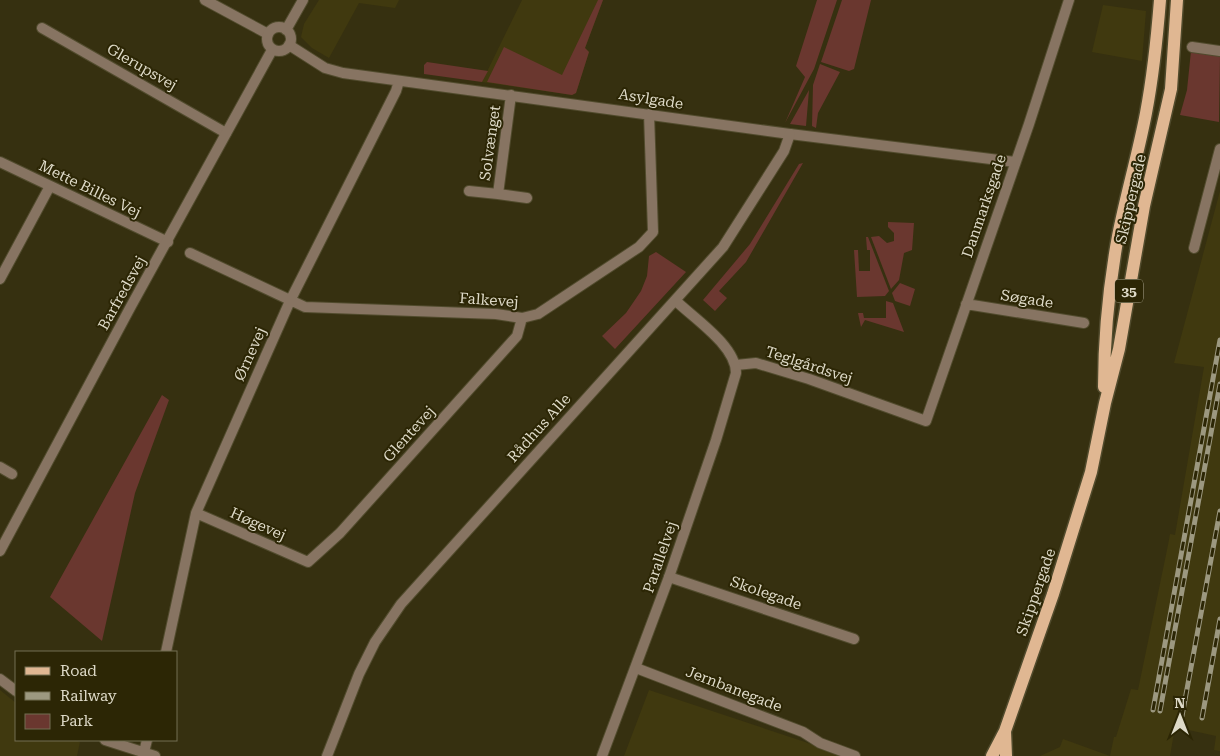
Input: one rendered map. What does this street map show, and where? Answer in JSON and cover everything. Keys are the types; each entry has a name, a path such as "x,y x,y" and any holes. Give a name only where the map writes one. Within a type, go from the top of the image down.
{"main road":[{"name":"Skippergade","path":"1105,403 1104,347 1110,284 1123,211 1146,113 1155,53 1160,0"},
{"name":"Skippergade","path":"992,756 1005,731 1083,505 1119,349 1138,239 1171,90 1177,0"},
{"name":"Skippergade","path":"1005,731 1006,756"}],"street":[{"path":"205,0 268,34"},
{"path":"286,30 303,0"},
{"name":"Danmarksgade","path":"926,421 1069,0"},
{"name":"Glerupsvej","path":"42,28 226,133"},
{"path":"274,28 286,30 290,35 289,45 280,51 272,50 266,41 268,34 274,28"},
{"name":"Asylgade","path":"289,45 325,68 343,73 790,134 1015,162"},
{"path":"1192,47 1220,51"},
{"name":"Barfredsvej","path":"0,551 130,308 272,50"},
{"name":"Ørnevej","path":"166,651 196,513 290,301 396,91 399,81"},
{"name":"Solvænget","path":"498,194 512,95"},
{"name":"Falkevej","path":"190,253 306,308 496,314 522,318 538,314 639,247 653,232 648,114"},
{"name":"Rådhus Alle","path":"328,755 359,674 375,642 401,604 723,247 744,218 784,151 790,134"},
{"path":"1194,248 1220,149"},
{"name":"Mette Billes Vej","path":"0,162 168,242"},
{"path":"0,279 50,186"},
{"name":"Solvænget","path":"469,191 527,198"},
{"path":"676,301 727,348 736,365"},
{"name":"Søgade","path":"966,304 1084,323"},
{"name":"Glentevej","path":"308,562 340,533 516,336 522,318"},
{"name":"Teglgårdsvej","path":"736,365 756,363 809,379 926,421"},
{"name":"Parallelvej","path":"602,756 669,577 731,394 736,365"},
{"path":"0,467 12,474"},
{"name":"Høgevej","path":"196,513 308,562"},
{"name":"Skolegade","path":"669,577 854,639"},
{"name":"Jernbanegade","path":"636,668 803,732 820,743 855,756"},
{"path":"0,678 15,690"},
{"path":"108,741 155,756"},
{"path":"144,754 147,741"}],"shaded area":[{"path":"319,0 399,0 395,8 359,3 329,58 312,48 301,37 304,24"},
{"path":"522,0 603,0 585,48 589,52 576,93 572,95 482,82"},
{"path":"1103,5 1146,11 1142,61 1092,52"},
{"path":"1220,191 1220,751 1214,750 1216,736 1175,727 1170,756 1110,756 1114,737 1116,737 1131,689 1138,690 1170,534 1175,535 1204,367 1174,363"},
{"path":"0,690 15,702 15,741 80,742 77,756 0,756"},
{"path":"649,690 805,742 842,756 624,756"},
{"path":"1063,739 1110,756 1040,756 1060,747"}],"green space":[{"path":"598,0 603,0 585,48 589,52 576,93 572,95 487,82 504,47 562,75"},
{"path":"817,0 837,0 814,69 785,123 805,77 796,66"},
{"path":"842,0 871,0 854,69 849,71 821,62"},
{"path":"1191,51 1220,56 1219,122 1180,115 1187,90"},
{"path":"427,62 488,71 482,82 424,74 424,65"},
{"path":"820,64 840,72 818,113 816,128 812,126 813,85"},
{"path":"809,90 806,126 790,124"},
{"path":"803,163 746,262 719,291 727,298 715,311 703,300 750,244 799,164"},
{"path":"888,222 914,223 912,250 904,253 899,280 891,289 871,237 879,236 887,243 894,241 894,233 888,227"},
{"path":"866,237 868,237 889,291 885,296 857,297 854,250 858,250 859,271 870,271 870,250 867,250"},
{"path":"656,252 686,272 615,349 602,336 626,313 641,291 647,276 649,256"},
{"path":"900,283 915,289 910,306 895,301 892,293"},
{"path":"886,301 893,303 904,332 865,320 861,327 858,313 863,313 864,318 886,318"},
{"path":"162,395 169,400 135,493 102,641 50,597"}],"railway":[{"path":"1153,710 1220,340"},
{"path":"1160,711 1220,384"},
{"path":"1182,716 1220,511"},
{"path":"1202,718 1220,619"}]}
